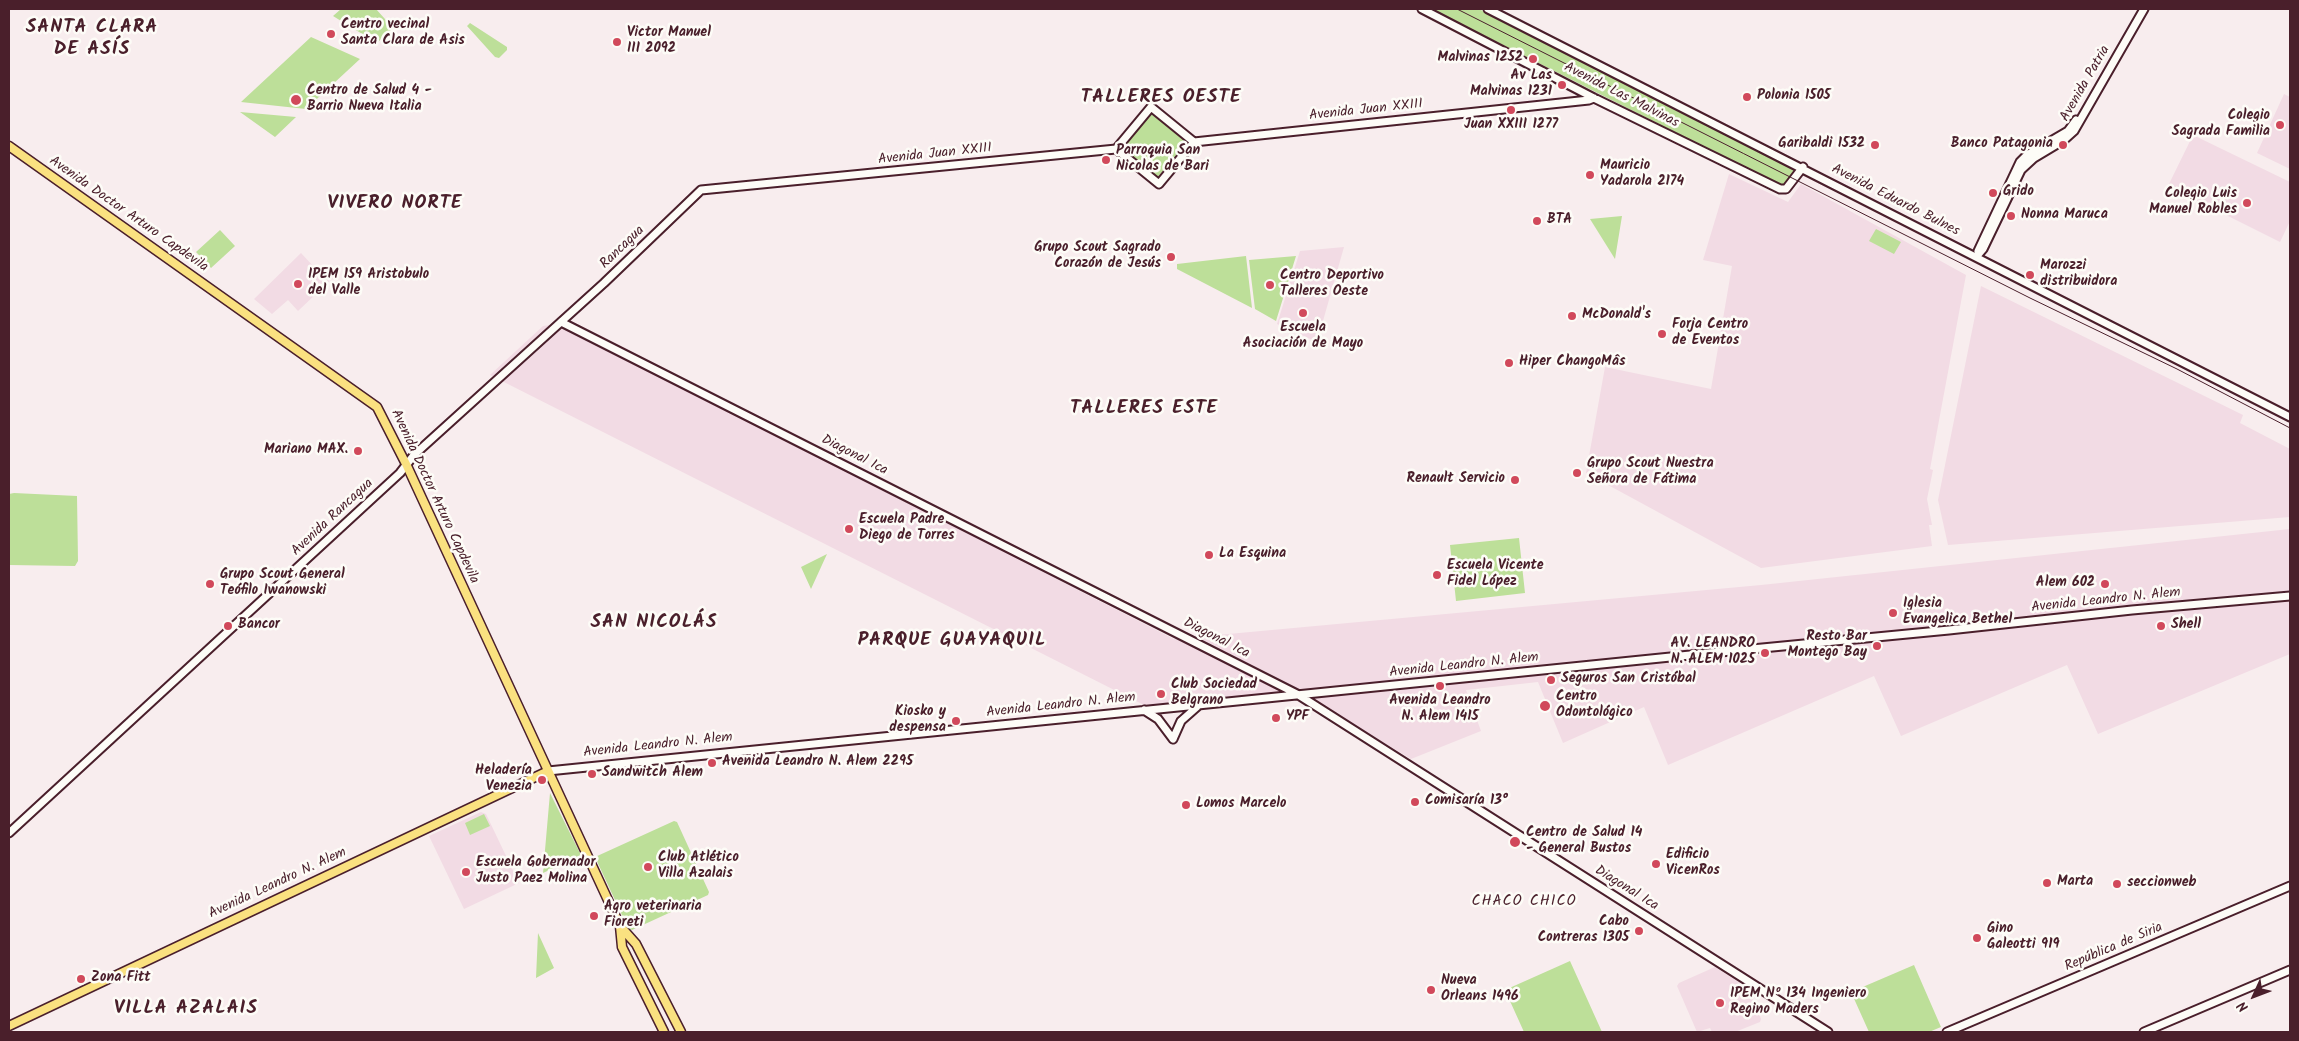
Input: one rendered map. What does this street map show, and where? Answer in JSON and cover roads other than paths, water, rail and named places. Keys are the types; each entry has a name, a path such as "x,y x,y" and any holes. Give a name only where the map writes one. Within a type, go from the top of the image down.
{"main road":[{"name":"Avenida Las Malvinas","path":"1422,9 1594,98 1780,189 1786,189 1803,167"},
{"name":"Avenida Eduardo Bulnes","path":"1488,9 1803,167 2290,417"},
{"name":"Avenida Patria","path":"1977,256 1979,246 2016,168 2028,155 2062,135 2073,125 2138,9"},
{"name":"Avenida Patria","path":"1977,256 1983,249 2021,170 2034,158 2064,140 2074,131 2144,9"},
{"name":"Avenida Juan XXIII","path":"1194,142 1594,98"},
{"path":"1151,107 1194,142 1159,184 1116,149 1151,107"},
{"name":"Avenida Doctor Arturo Capdevila","path":"9,146 372,403 382,416 407,466 620,926 636,944 681,1032"},
{"name":"Avenida Juan XXIII","path":"701,190 1116,149"},
{"name":"Rancagua","path":"561,322 701,190"},
{"name":"Avenida Rancagua","path":"9,833 407,466 414,455 561,322"},
{"name":"Diagonal Ica","path":"561,322 1297,694 1828,1032"},
{"name":"Avenida Leandro N. Alem","path":"9,1026 548,771 2132,610 2290,596"},
{"path":"1144,710 1158,719 1173,739 1181,721 1198,706"},
{"name":"República de Siria","path":"1948,1032 2290,886"},
{"name":"Avenida Doctor Arturo Capdevila","path":"620,926 622,947 664,1032"},
{"path":"2144,1032 2290,970"}],"railway":[{"path":"1457,9 2030,298 2177,369 2290,428"}],"place":[{"name":"Centro vecinal Santa Clara de Asis","path":"331,34"},
{"name":"Victor Manuel III 2092","path":"617,42"},
{"name":"Malvinas 1252","path":"1533,59"},
{"name":"Av Las Malvinas 1231","path":"1562,85"},
{"name":"Polonia 1505","path":"1747,97"},
{"name":"Centro de Salud 4 - Barrio Nueva Italia","path":"296,100"},
{"name":"Juan XXIII 1277","path":"1511,110"},
{"name":"Colegio Sagrada Familia","path":"2280,125"},
{"name":"Garibaldi 1532","path":"1875,145"},
{"name":"Banco Patagonia","path":"2063,145"},
{"name":"Parroquia San Nicolas de Bari","path":"1106,160"},
{"name":"Mauricio Yadarola 2174","path":"1590,175"},
{"name":"Grido","path":"1993,193"},
{"name":"Colegio Luis Manuel Robles","path":"2247,203"},
{"name":"Nonna Maruca","path":"2011,216"},
{"name":"BTA","path":"1537,221"},
{"name":"Grupo Scout Sagrado Corazón de Jesús","path":"1171,257"},
{"name":"Marozzi distribuidora","path":"2030,275"},
{"name":"IPEM 159 Aristobulo del Valle","path":"298,284"},
{"name":"Centro Deportivo Talleres Oeste","path":"1270,285"},
{"name":"Escuela Asociación de Mayo","path":"1303,313"},
{"name":"McDonald's","path":"1572,316"},
{"name":"Forja Centro de Eventos","path":"1662,334"},
{"name":"Hiper ChangoMâs","path":"1509,363"},
{"name":"Mariano MAX.","path":"358,451"},
{"name":"Grupo Scout Nuestra Señora de Fátima","path":"1577,473"},
{"name":"Renault Servicio","path":"1515,480"},
{"name":"Escuela Padre Diego de Torres","path":"849,529"},
{"name":"La Esquina","path":"1209,555"},
{"name":"Escuela Vicente Fidel López","path":"1437,575"},
{"name":"Grupo Scout General Teófilo Iwanowski","path":"210,584"},
{"name":"Alem 602","path":"2105,584"},
{"name":"Iglesia Evangelica Bethel","path":"1893,613"},
{"name":"Bancor","path":"228,626"},
{"name":"Shell","path":"2161,626"},
{"name":"Resto Bar Montego Bay","path":"1877,646"},
{"name":"AV. LEANDRO N. ALEM 1025","path":"1765,653"},
{"name":"Seguros San Cristóbal","path":"1551,680"},
{"name":"Avenida Leandro N. Alem 1415","path":"1440,686"},
{"name":"Club Sociedad Belgrano","path":"1161,694"},
{"name":"Centro Odontológico","path":"1545,706"},
{"name":"YPF","path":"1276,718"},
{"name":"Kiosko y despensa","path":"956,721"},
{"name":"Avenida Leandro N. Alem 2295","path":"712,763"},
{"name":"Sandwitch Alem","path":"592,774"},
{"name":"Heladería Venezia","path":"542,780"},
{"name":"Comisaría 13°","path":"1415,802"},
{"name":"Lomos Marcelo","path":"1186,805"},
{"name":"Centro de Salud 14 - General Bustos","path":"1515,842"},
{"name":"Edificio VicenRos","path":"1656,864"},
{"name":"Club Atlético Villa Azalais","path":"648,867"},
{"name":"Escuela Gobernador Justo Paez Molina","path":"466,872"},
{"name":"Marta","path":"2047,883"},
{"name":"seccionweb","path":"2117,884"},
{"name":"Agro veterinaria Fioreti","path":"594,916"},
{"name":"Cabo Contreras 1305","path":"1639,931"},
{"name":"Gino Galeotti 919","path":"1977,938"},
{"name":"Zona Fitt","path":"81,979"},
{"name":"Nueva Orleans 1496","path":"1431,990"},
{"name":"IPEM Nº 134 Ingeniero Regino Maders","path":"1720,1003"}],"district":[{"name":"SANTA CLARA DE ASÍS","path":"92,40"},
{"name":"TALLERES OESTE","path":"1161,99"},
{"name":"VIVERO NORTE","path":"395,205"},
{"name":"TALLERES ESTE","path":"1144,410"},
{"name":"SAN NICOLÁS","path":"654,624"},
{"name":"PARQUE GUAYAQUIL","path":"952,642"},
{"name":"CHACO CHICO","path":"1524,902"},
{"name":"VILLA AZALAIS","path":"186,1010"}]}
